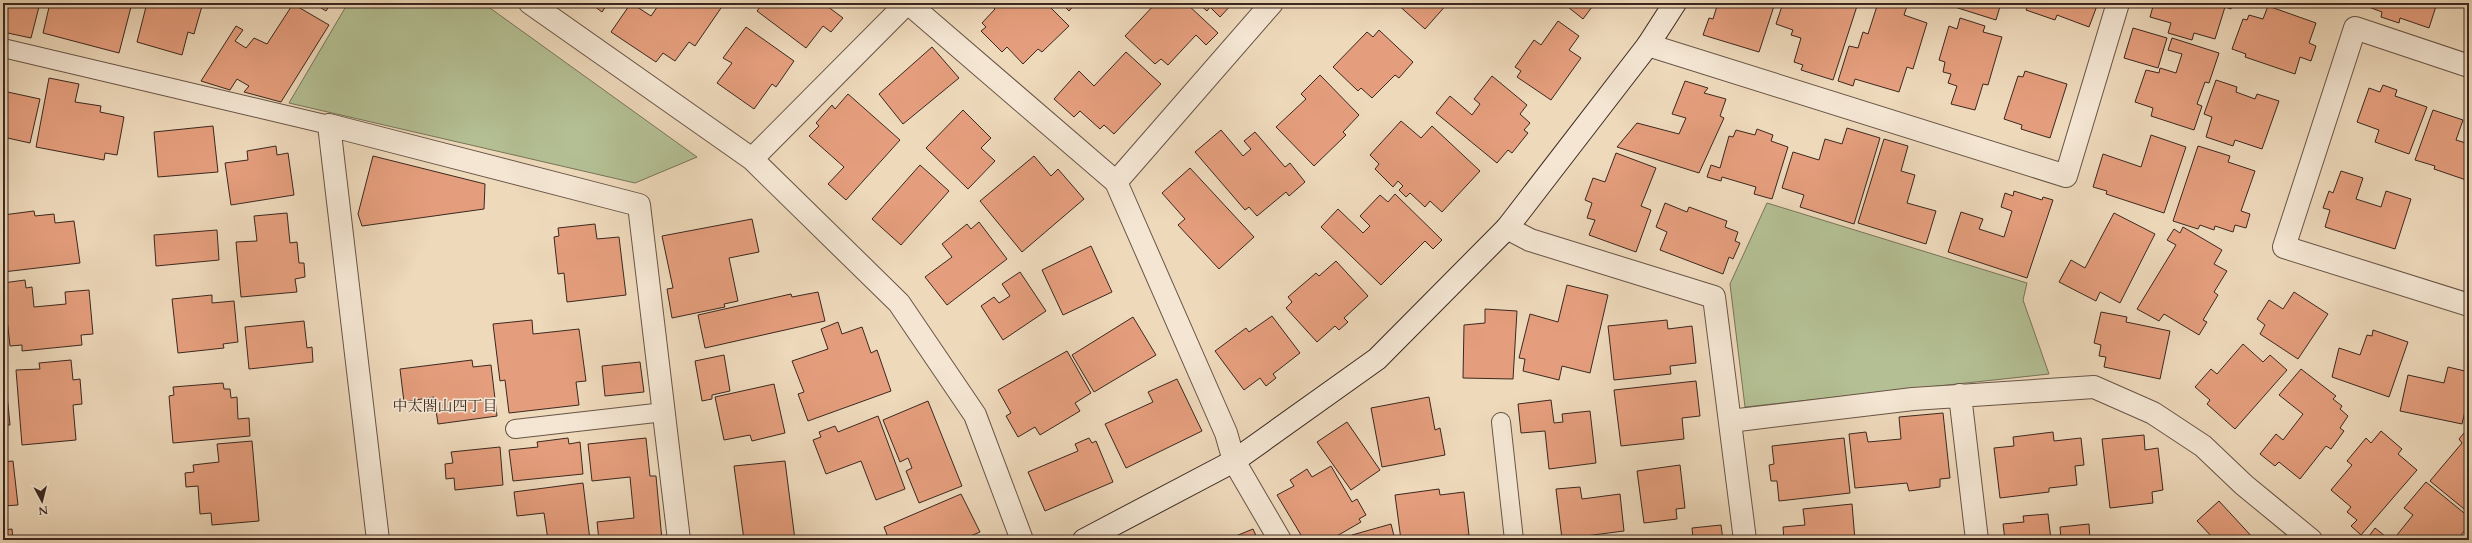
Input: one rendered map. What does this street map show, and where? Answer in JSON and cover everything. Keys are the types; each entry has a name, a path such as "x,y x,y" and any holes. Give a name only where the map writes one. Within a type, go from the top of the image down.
{"street":[{"path":"530,3 752,159 899,303 975,416 1022,540"},
{"path":"752,159 907,3 1116,182 1226,434 1234,462 1280,540"},
{"path":"1116,182 1272,3"},
{"path":"1084,540 1234,462 1377,360 1507,228 1648,45 1675,3"},
{"path":"1648,45 2066,176 2118,3"},
{"path":"2469,66 2355,28 2284,247 2469,305"},
{"path":"378,540 329,126 639,204 679,540"},
{"path":"1507,228 1530,240 1714,297 1745,540"},
{"path":"1730,421 1913,399 2094,387 2153,413 2203,446 2244,485 2311,540"},
{"path":"1960,395 1977,540"}],"lane":[{"path":"3,48 329,126"},
{"path":"514,429 664,412"},
{"path":"1501,422 1514,540"}],"green space":[{"path":"348,3 483,3 697,157 635,183 289,103"},
{"path":"1767,203 2027,283 2023,300 2049,374 1745,407 1730,284"}],"building":[{"path":"3,3 40,3 31,38 3,32"},
{"path":"50,3 132,3 119,53 43,33"},
{"path":"147,3 191,3 202,6 194,34 188,32 182,55 137,42"},
{"path":"313,3 331,3 326,11"},
{"path":"331,3 339,3 337,7"},
{"path":"590,3 608,3 602,12"},
{"path":"631,3 651,16 660,3 714,3 721,8 695,46 689,42 675,61 663,53 656,62 611,32"},
{"path":"763,3 769,3 774,7 777,3 823,3 843,18 831,32 823,26 806,48 757,11"},
{"path":"996,3 1046,3 1069,26 1042,52 1038,49 1023,64 1007,47 1002,52 981,31 986,27 982,23 995,9 993,7"},
{"path":"1061,3 1076,3 1069,11"},
{"path":"1156,3 1186,3 1218,33 1206,45 1196,35 1168,65 1161,59 1155,64 1125,36"},
{"path":"1198,3 1233,3 1220,17 1210,7 1207,11"},
{"path":"1384,3 1391,3 1388,7"},
{"path":"1396,3 1448,3 1425,29"},
{"path":"1563,3 1595,3 1583,19"},
{"path":"1596,3 1606,3 1602,8"},
{"path":"1718,3 1775,3 1759,52 1703,35 1709,18 1713,19"},
{"path":"1783,3 1858,3 1833,80 1801,70 1803,65 1794,62 1801,38 1791,35 1793,30 1776,24"},
{"path":"1878,3 1908,3 1904,15 1927,23 1913,69 1907,67 1899,92 1855,79 1853,86 1838,81 1849,46 1858,48 1863,32 1868,34"},
{"path":"1942,3 2001,3 1996,20"},
{"path":"2029,3 2098,3 2089,27 2057,15 2055,20 2026,10"},
{"path":"2154,3 2233,3 2231,9 2225,7 2215,39 2194,33 2192,40 2168,33 2171,23 2150,17"},
{"path":"2367,3 2437,3 2429,28 2400,18 2399,23 2381,17 2382,12 2366,6"},
{"path":"293,4 329,25 281,102 244,92 249,86 237,79 230,90 201,81 236,26 243,30 235,41 246,48 254,38 267,44"},
{"path":"2268,6 2316,23 2309,43 2316,46 2311,61 2300,57 2295,74 2245,57 2246,54 2232,49 2243,19 2247,20 2249,15 2263,19"},
{"path":"2469,13 2469,26 2466,25"},
{"path":"1960,18 1985,26 1983,32 2002,37 1988,85 1983,84 1975,110 1951,104 1957,86 1948,83 1951,74 1943,72 1945,62 1939,60 1949,26 1957,29"},
{"path":"1558,21 1579,36 1569,50 1581,58 1551,100 1517,77 1521,71 1515,67 1534,40 1541,45"},
{"path":"746,27 794,61 776,87 772,84 754,109 717,83 732,63 723,58"},
{"path":"2133,28 2167,38 2158,68 2124,58"},
{"path":"1379,30 1413,62 1399,78 1395,75 1372,98 1361,88 1358,91 1333,67 1367,32 1373,37"},
{"path":"2172,38 2219,53 2209,83 2205,82 2197,104 2202,106 2194,130 2151,116 2153,108 2135,102 2146,70 2159,73 2160,68 2176,73 2182,54 2168,50"},
{"path":"932,47 959,78 903,124 879,94"},
{"path":"1126,52 1161,84 1114,134 1104,125 1100,129 1080,111 1074,117 1054,99 1079,71 1094,86"},
{"path":"2025,71 2067,84 2050,138 2021,129 2022,125 2004,119 2018,76 2023,77"},
{"path":"1320,75 1359,115 1343,132 1346,135 1314,166 1276,127 1306,99 1301,94"},
{"path":"1492,76 1527,105 1520,114 1530,123 1524,130 1528,133 1512,153 1508,150 1497,163 1436,113 1450,96 1472,115 1480,104 1474,99"},
{"path":"49,78 79,84 75,102 101,106 100,112 124,117 117,155 105,153 104,160 36,147"},
{"path":"2216,80 2237,87 2236,92 2255,99 2257,94 2279,101 2262,149 2235,140 2233,146 2206,137 2212,117 2204,114"},
{"path":"1685,81 1708,88 1704,93 1726,99 1720,116 1724,118 1699,173 1617,147 1637,123 1679,134 1686,118 1672,114"},
{"path":"2383,85 2397,90 2395,96 2427,107 2409,154 2375,142 2379,130 2357,122 2369,88 2380,92"},
{"path":"3,91 40,99 30,143 3,137"},
{"path":"848,94 900,140 846,200 828,184 844,167 809,136 819,126 816,123 832,105 835,109"},
{"path":"963,110 991,138 981,148 995,161 968,189 926,148"},
{"path":"2433,110 2463,120 2456,140 2469,144 2469,181 2434,169 2435,166 2415,160"},
{"path":"1401,121 1421,138 1432,126 1480,171 1442,212 1430,201 1425,207 1410,193 1406,197 1399,190 1403,186 1398,181 1393,187 1375,169 1379,164 1370,155"},
{"path":"213,126 218,172 158,177 154,132"},
{"path":"1847,128 1880,138 1854,224 1800,207 1804,195 1782,188 1793,152 1819,160 1825,139 1842,144"},
{"path":"1757,129 1773,135 1771,141 1788,147 1772,199 1754,194 1756,187 1722,177 1721,181 1707,177 1711,165 1720,168 1729,136 1733,137 1736,130 1755,135"},
{"path":"1221,130 1243,156 1251,149 1244,141 1255,132 1285,167 1290,163 1305,182 1289,196 1286,192 1257,216 1249,207 1245,210 1195,152"},
{"path":"2151,135 2186,147 2164,213 2106,194 2107,191 2093,187 2103,154 2141,167"},
{"path":"1884,139 1908,146 1901,171 1915,175 1907,203 1936,211 1926,244 1858,223"},
{"path":"276,146 277,155 288,153 294,195 231,205 225,163 248,160 247,151"},
{"path":"2198,146 2230,156 2228,162 2255,171 2241,211 2250,214 2246,228 2235,225 2233,232 2215,226 2214,230 2200,225 2198,229 2173,221"},
{"path":"1616,153 1656,168 1641,206 1651,210 1636,252 1589,235 1595,220 1587,218 1592,203 1585,200 1593,178 1605,182"},
{"path":"373,156 485,184 484,209 362,226 358,214"},
{"path":"1034,156 1051,176 1058,169 1084,199 1022,252 980,201"},
{"path":"920,165 949,191 901,245 872,219"},
{"path":"1190,168 1254,237 1219,269 1178,225 1185,219 1162,193"},
{"path":"2341,171 2363,178 2356,199 2381,207 2386,191 2411,199 2395,249 2325,227 2330,210 2323,208 2329,191 2333,193"},
{"path":"2014,191 2042,200 2043,197 2053,200 2027,278 1948,252 1961,212 1983,219 1979,229 2004,237 2012,211 2001,207 2005,193 2013,196"},
{"path":"1395,194 1442,240 1433,249 1425,241 1381,285 1321,227 1338,209 1363,233 1370,226 1360,216 1380,195 1388,202"},
{"path":"1665,203 1687,212 1689,207 1727,221 1725,227 1738,232 1735,241 1740,243 1733,259 1729,257 1723,274 1660,250 1667,232 1656,227"},
{"path":"34,211 35,216 54,214 55,223 74,221 80,263 3,272 3,215"},
{"path":"287,213 290,243 297,242 299,263 304,263 305,277 295,279 297,292 241,297 236,242 257,241 254,216"},
{"path":"2114,213 2155,234 2120,303 2100,292 2096,301 2059,282 2071,260 2085,268"},
{"path":"752,219 759,252 729,258 738,301 724,304 725,307 672,318 667,289 673,288 662,236"},
{"path":"979,222 1007,259 947,305 925,277 952,257 942,244 967,224 971,229"},
{"path":"595,224 597,239 619,237 626,295 567,302 564,273 558,274 554,237 559,236 558,228"},
{"path":"2183,227 2222,250 2214,264 2227,271 2214,292 2218,295 2203,320 2207,322 2199,335 2164,314 2159,321 2137,309 2176,245 2167,240 2174,229 2180,233"},
{"path":"217,230 219,260 156,266 154,235"},
{"path":"1091,246 1112,292 1063,315 1042,270"},
{"path":"1336,261 1368,296 1344,318 1348,322 1339,330 1335,326 1317,342 1286,308 1292,302 1288,297 1316,273 1319,276"},
{"path":"1020,272 1046,311 1003,340 981,306 994,297 999,303 1010,296 1002,284"},
{"path":"25,280 26,288 32,287 34,307 66,304 65,292 89,290 93,334 81,335 82,345 22,351 22,345 10,346 3,283"},
{"path":"1567,285 1608,295 1590,373 1562,366 1559,380 1523,371 1525,359 1519,358 1530,314 1558,322"},
{"path":"818,292 825,321 705,348 698,315 791,294 792,297"},
{"path":"2294,292 2328,314 2298,359 2260,334 2265,325 2257,319 2269,300 2283,309"},
{"path":"212,295 212,303 234,301 238,342 223,344 224,348 178,353 172,299"},
{"path":"1485,309 1517,311 1513,379 1463,378 1464,325 1485,323"},
{"path":"2101,312 2127,317 2126,322 2170,331 2160,379 2104,367 2106,357 2099,356 2101,345 2094,343"},
{"path":"1272,316 1300,353 1273,374 1276,378 1266,386 1260,378 1244,390 1215,351 1246,328 1249,332"},
{"path":"1133,317 1156,355 1094,392 1072,355"},
{"path":"532,320 533,334 579,329 586,381 576,382 579,405 509,413 505,380 500,381 493,324"},
{"path":"1667,320 1668,329 1692,326 1696,363 1670,366 1671,374 1614,380 1608,326"},
{"path":"304,321 307,348 312,347 313,362 249,369 245,327"},
{"path":"838,322 842,334 862,327 871,353 877,350 891,391 808,421 798,394 804,392 792,361 828,349 821,329"},
{"path":"2373,330 2408,342 2389,397 2332,377 2339,348 2360,355 2367,335 2372,336"},
{"path":"2243,344 2263,362 2270,355 2287,370 2235,429 2207,404 2210,400 2195,387 2211,369 2217,374"},
{"path":"1067,351 1091,393 1075,403 1080,411 1040,435 1035,427 1018,437 1006,416 1011,413 998,390"},
{"path":"3,355 10,425 3,425"},
{"path":"724,355 730,391 712,395 712,399 702,401 695,361"},
{"path":"71,360 73,380 80,379 82,404 73,405 76,440 22,445 16,370 40,369 39,363"},
{"path":"472,360 473,367 491,365 497,416 438,424 434,397 404,402 400,369"},
{"path":"640,362 644,392 605,396 602,366"},
{"path":"2448,367 2469,372 2469,394 2462,424 2400,411 2408,375 2444,383"},
{"path":"2301,369 2336,396 2333,399 2342,406 2340,409 2348,416 2340,428 2344,431 2331,449 2326,446 2300,479 2279,462 2275,466 2260,454 2276,434 2283,440 2303,414 2279,395"},
{"path":"1177,379 1202,431 1126,468 1105,424 1153,402 1148,392"},
{"path":"1696,381 1700,416 1682,418 1684,439 1621,446 1614,390"},
{"path":"223,383 224,389 230,389 231,398 237,397 238,419 249,418 250,436 173,443 169,396 174,395 173,387"},
{"path":"774,384 785,433 752,441 750,435 724,440 715,397"},
{"path":"1429,397 1435,430 1440,428 1445,455 1382,467 1371,408"},
{"path":"1551,400 1554,423 1563,422 1562,414 1590,411 1596,463 1549,469 1545,431 1521,433 1518,404"},
{"path":"928,401 962,486 919,503 906,471 912,468 908,458 900,462 883,420"},
{"path":"1943,413 1950,478 1940,479 1940,487 1909,491 1907,483 1855,488 1849,434 1866,432 1868,442 1901,439 1899,417"},
{"path":"878,416 905,489 876,500 861,461 826,474 813,440 821,437 819,432 835,426 838,432"},
{"path":"1347,422 1380,470 1351,490 1317,442"},
{"path":"2469,427 2469,513 2430,481 2462,443 2459,439"},
{"path":"2381,431 2402,449 2398,454 2417,470 2361,535 2351,526 2357,520 2347,512 2351,507 2331,490 2352,465 2347,461 2366,438 2371,443"},
{"path":"2053,432 2054,441 2081,438 2084,465 2075,466 2077,485 2049,488 2049,492 2000,498 1994,448 2014,446 2013,437"},
{"path":"2144,435 2145,450 2158,448 2163,490 2152,492 2153,503 2110,508 2102,439"},
{"path":"568,438 569,444 580,442 583,474 513,481 509,450 538,447 537,442"},
{"path":"646,438 650,476 656,476 662,540 599,540 597,522 634,518 630,477 592,481 588,444"},
{"path":"1089,438 1092,443 1096,441 1113,482 1045,511 1028,472 1078,451 1075,444"},
{"path":"1844,438 1850,493 1779,501 1777,481 1771,481 1769,465 1774,464 1772,446"},
{"path":"252,441 259,521 212,525 211,513 200,514 198,486 186,487 185,473 194,472 193,465 219,462 217,444"},
{"path":"500,447 503,485 455,490 454,478 446,479 445,464 453,463 451,452"},
{"path":"13,461 18,505 3,506 3,462"},
{"path":"785,461 795,540 744,540 734,466"},
{"path":"1680,465 1685,508 1676,509 1677,519 1644,523 1637,471"},
{"path":"1331,466 1352,502 1357,499 1366,515 1359,519 1361,522 1330,540 1304,540 1277,495 1294,486 1290,480 1307,469 1312,477"},
{"path":"2426,482 2469,517 2469,525 2457,540 2393,540 2413,515 2404,508"},
{"path":"583,483 590,540 548,540 544,513 517,516 514,492"},
{"path":"1580,487 1582,499 1620,494 1624,531 1562,539 1556,489"},
{"path":"1439,489 1440,495 1464,492 1469,535 1430,540 1401,540 1395,495"},
{"path":"961,494 980,532 961,540 889,540 884,527"},
{"path":"2219,501 2255,540 2215,540 2197,521"},
{"path":"1852,504 1855,540 1784,540 1783,527 1805,525 1803,509"},
{"path":"2048,514 2051,540 2005,540 2003,524 2024,522 2023,516"},
{"path":"1391,524 1395,540 1353,540 1352,535"},
{"path":"2089,524 2090,540 2061,540 2060,527"},
{"path":"1721,525 1723,540 1687,540 1693,539 1692,528"},
{"path":"2375,528 2390,540 2366,540"},
{"path":"12,529 13,540 3,540 3,530"},
{"path":"1253,529 1258,540 1226,540"},
{"path":"2134,537 2135,540 2100,540"},
{"path":"259,538 259,540 239,540"}],"district":[{"name":"中太閤山四丁目","path":"445,406"}]}
